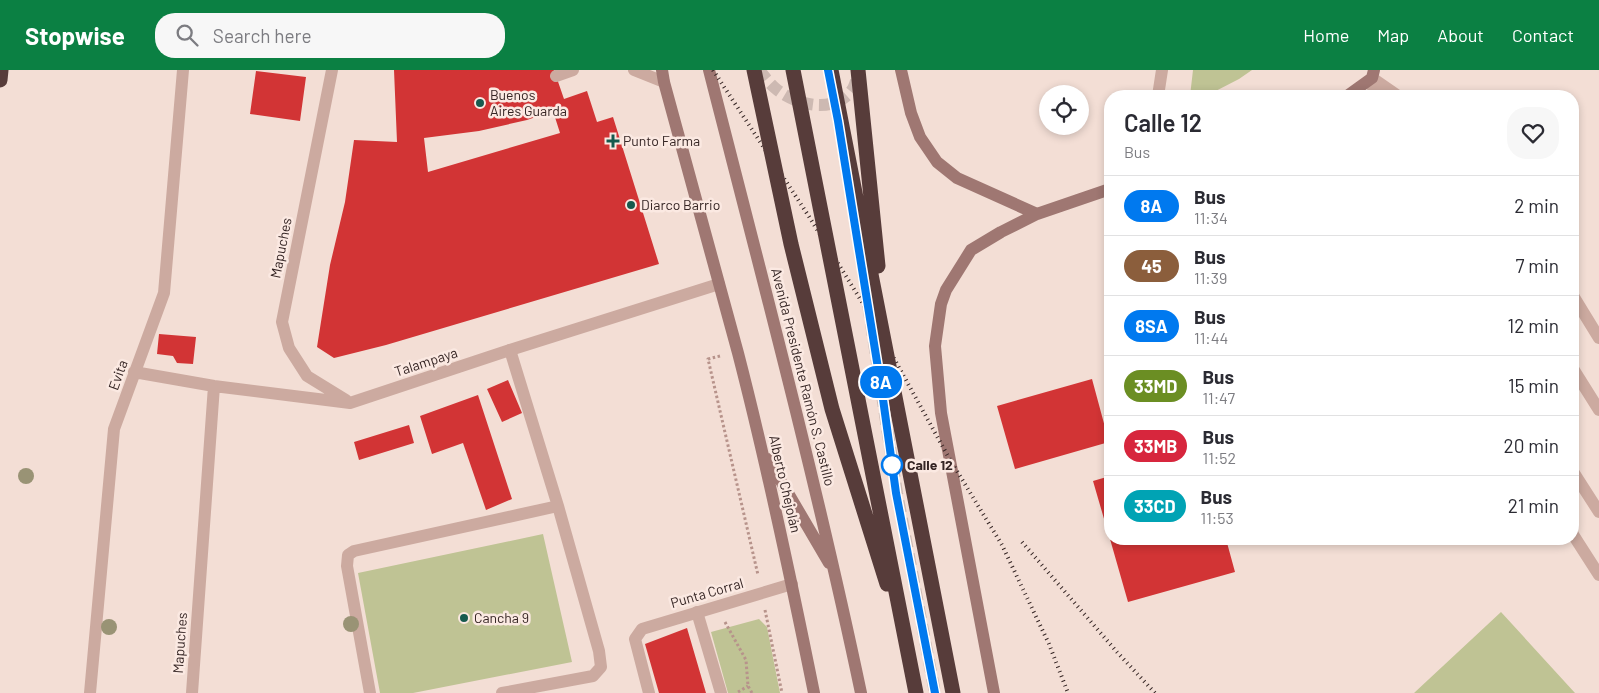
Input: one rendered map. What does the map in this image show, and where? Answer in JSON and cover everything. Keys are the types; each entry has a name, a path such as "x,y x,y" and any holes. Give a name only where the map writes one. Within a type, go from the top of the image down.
{"highway":[{"path":"0,80 1,70"},
{"path":"754,70 789,234 832,409 910,658"},
{"path":"793,70 916,693"},
{"path":"831,70 953,693"},
{"path":"858,70 887,358"}],"main road":[{"name":"Avenida Presidente Ramón S. Castillo","path":"709,70 836,573 860,693"},
{"path":"901,70 911,113 920,137 937,162 957,178 1037,214"},
{"path":"1354,90 1373,74"},
{"path":"663,76 719,284"},
{"path":"994,693 943,426 935,346 941,304 946,290 971,250 1037,214 1104,191"},
{"name":"Alberto Chejolán","path":"719,284 762,449 814,693"},
{"path":"762,449 836,573"}],"street":[{"name":"Evita","path":"90,693 114,429 164,293 183,70"},
{"name":"Mapuches","path":"332,70 282,322 289,348 308,376 350,403"},
{"path":"556,76 573,70"},
{"path":"634,70 663,76"},
{"path":"1159,90 1162,70"},
{"path":"1373,74 1374,90"},
{"path":"1373,74 1391,90"},
{"name":"Talampaya","path":"134,372 214,386 350,403 719,284"},
{"path":"1579,305 1599,338"},
{"path":"502,693 593,676 601,667 599,651 558,506 510,350"},
{"path":"1579,378 1599,410"},
{"name":"Mapuches","path":"192,693 214,386"},
{"path":"1579,481 1599,512"},
{"path":"370,693 347,566 348,555 354,551 558,506"},
{"path":"1579,544 1599,575"},
{"name":"Punta Corral","path":"649,693 635,639 642,629 792,584"},
{"path":"696,612 721,693"}],"path":[{"path":"716,606 746,660 748,686 752,693"},
{"path":"737,693 748,686"}],"green space":[{"path":"1193,70 1252,70 1218,90 1191,90"},
{"name":"Cancha 9","path":"543,534 572,662 413,693 380,693 358,573"},
{"path":"1501,612 1575,693 1414,693"},
{"path":"759,619 767,627 780,693 728,693 711,632"}],"building":[{"path":"394,70 554,70 564,99 587,91 597,122 613,117 659,264 386,345 334,358 317,347 330,265 345,202 354,140 397,142","holes":["553,111 560,133 428,172 424,138 479,131 527,120"]},
{"path":"256,71 306,77 300,121 250,114"},
{"path":"159,334 196,337 193,364 177,363 173,356 157,354"},
{"path":"1092,379 1104,423 1104,443 1015,469 997,406"},
{"path":"508,380 522,413 502,422 487,389"},
{"path":"478,395 512,499 486,510 463,443 432,454 420,416"},
{"path":"409,425 414,443 359,460 354,442"},
{"path":"1104,478 1104,519 1093,481"},
{"path":"1112,545 1228,545 1235,572 1128,602"},
{"path":"687,628 706,693 659,693 645,644"}],"tunnel":[{"path":"759,70 783,94 803,103 814,105 835,103 844,98 853,88 858,75"},
{"path":"860,252 897,493 935,693"}],"railway":[{"path":"713,70 808,215 870,315 949,458 1002,545 1049,644 1068,693"},
{"path":"1022,542 1155,693"}],"bus line":[{"name":"8A","path":"828,70 883,399 896,493 935,693"}],"place":[{"name":"Buenos Aires Guarda","path":"480,103"},
{"name":"Punto Farma","path":"613,141"},
{"name":"Diarco Barrio","path":"631,205"},
{"name":"Calle 12","path":"892,465"},
{"name":"Cancha 9","path":"464,618"}]}
